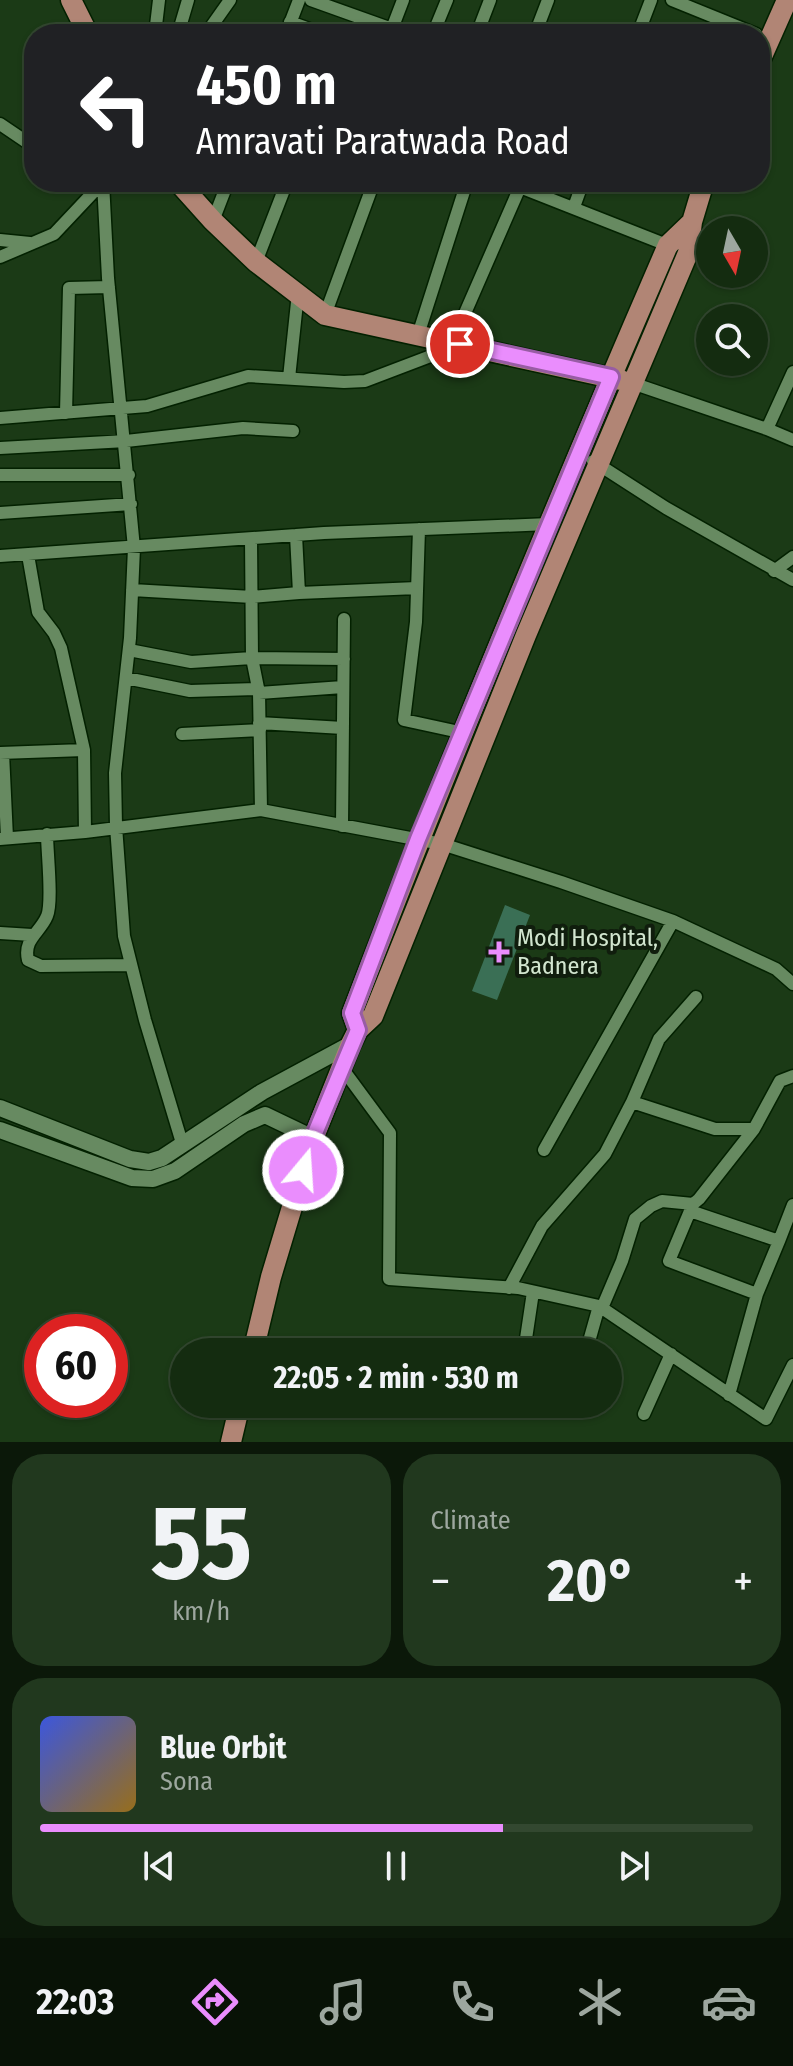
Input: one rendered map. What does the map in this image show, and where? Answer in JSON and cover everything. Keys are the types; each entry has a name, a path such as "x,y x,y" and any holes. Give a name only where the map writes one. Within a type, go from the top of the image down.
{"main road":[{"path":"71,0 83,24"},
{"path":"770,24 787,0"},
{"path":"187,192 256,262 325,315 632,383"},
{"path":"256,1338 271,1277 313,1138 354,1037 373,1016 526,635 688,253 692,222 701,192"},
{"path":"354,1037 352,1013 418,839 668,245 692,222"},
{"path":"231,1442 237,1418"}],"street":[{"path":"156,24 159,0"},
{"path":"181,24 188,0"},
{"path":"213,24 230,0"},
{"path":"290,24 299,0"},
{"path":"311,0 373,24"},
{"path":"394,24 403,0"},
{"path":"437,24 447,0"},
{"path":"481,24 490,0"},
{"path":"539,24 548,0"},
{"path":"642,24 651,0"},
{"path":"672,0 732,24"},
{"path":"0,124 24,140"},
{"path":"0,257 54,234 94,192"},
{"path":"104,192 109,287 134,548 129,650 115,773 124,936 145,1020 182,1143"},
{"path":"213,221 224,192"},
{"path":"256,262 283,192"},
{"path":"325,315 370,192"},
{"path":"418,335 464,192"},
{"path":"0,418 157,404 254,375 365,381 456,344 511,192"},
{"path":"535,192 688,253"},
{"path":"574,207 579,192"},
{"path":"0,240 33,243"},
{"path":"66,413 69,288 109,287"},
{"path":"289,378 298,293"},
{"path":"767,429 793,372"},
{"path":"632,383 793,440"},
{"path":"0,448 126,441 243,428 293,431"},
{"path":"579,455 600,464 666,508 793,580"},
{"path":"0,475 129,475"},
{"path":"0,513 131,504"},
{"path":"0,556 296,535 549,524"},
{"path":"419,529 416,622 404,720 464,733"},
{"path":"296,535 299,593"},
{"path":"251,539 252,658 258,691 261,810"},
{"path":"28,555 42,619 58,639 84,750 85,832"},
{"path":"774,571 793,557"},
{"path":"132,590 252,597 417,588"},
{"path":"342,826 344,619"},
{"path":"129,650 191,662 252,658 344,659"},
{"path":"126,678 190,691 343,687"},
{"path":"182,734 260,726 343,728"},
{"path":"84,750 1,753 4,839 261,810 442,844 673,921 776,969 793,984"},
{"path":"47,834 49,908 45,920 32,935 26,956 35,965 131,965"},
{"path":"544,1150 673,921"},
{"path":"0,933 32,935"},
{"path":"509,1288 542,1226 605,1154 659,1039 696,997"},
{"path":"0,1108 142,1162 162,1158 262,1092 354,1037"},
{"path":"342,1068 390,1133 389,1279 509,1288 601,1307 766,1419 793,1365"},
{"path":"757,1294 669,1261 691,1208 754,1129 780,1081 793,1076"},
{"path":"262,1092 265,1115"},
{"path":"632,1102 715,1129 754,1129"},
{"path":"0,1130 132,1178 153,1179 175,1171 244,1124 265,1115 313,1138"},
{"path":"591,1338 622,1261 635,1219 651,1206 662,1201 691,1208 779,1241"},
{"path":"729,1395 757,1294 793,1205"},
{"path":"526,1338 533,1292"},
{"path":"644,1414 671,1354"}],"building":[{"path":"505,905 530,915 497,1000 472,991"}],"place":[{"name":"Modi Hospital, Badnera","path":"499,952"}],"route":[{"path":"303,1170 358,1030 352,1013 418,839 611,377 460,344"}]}
